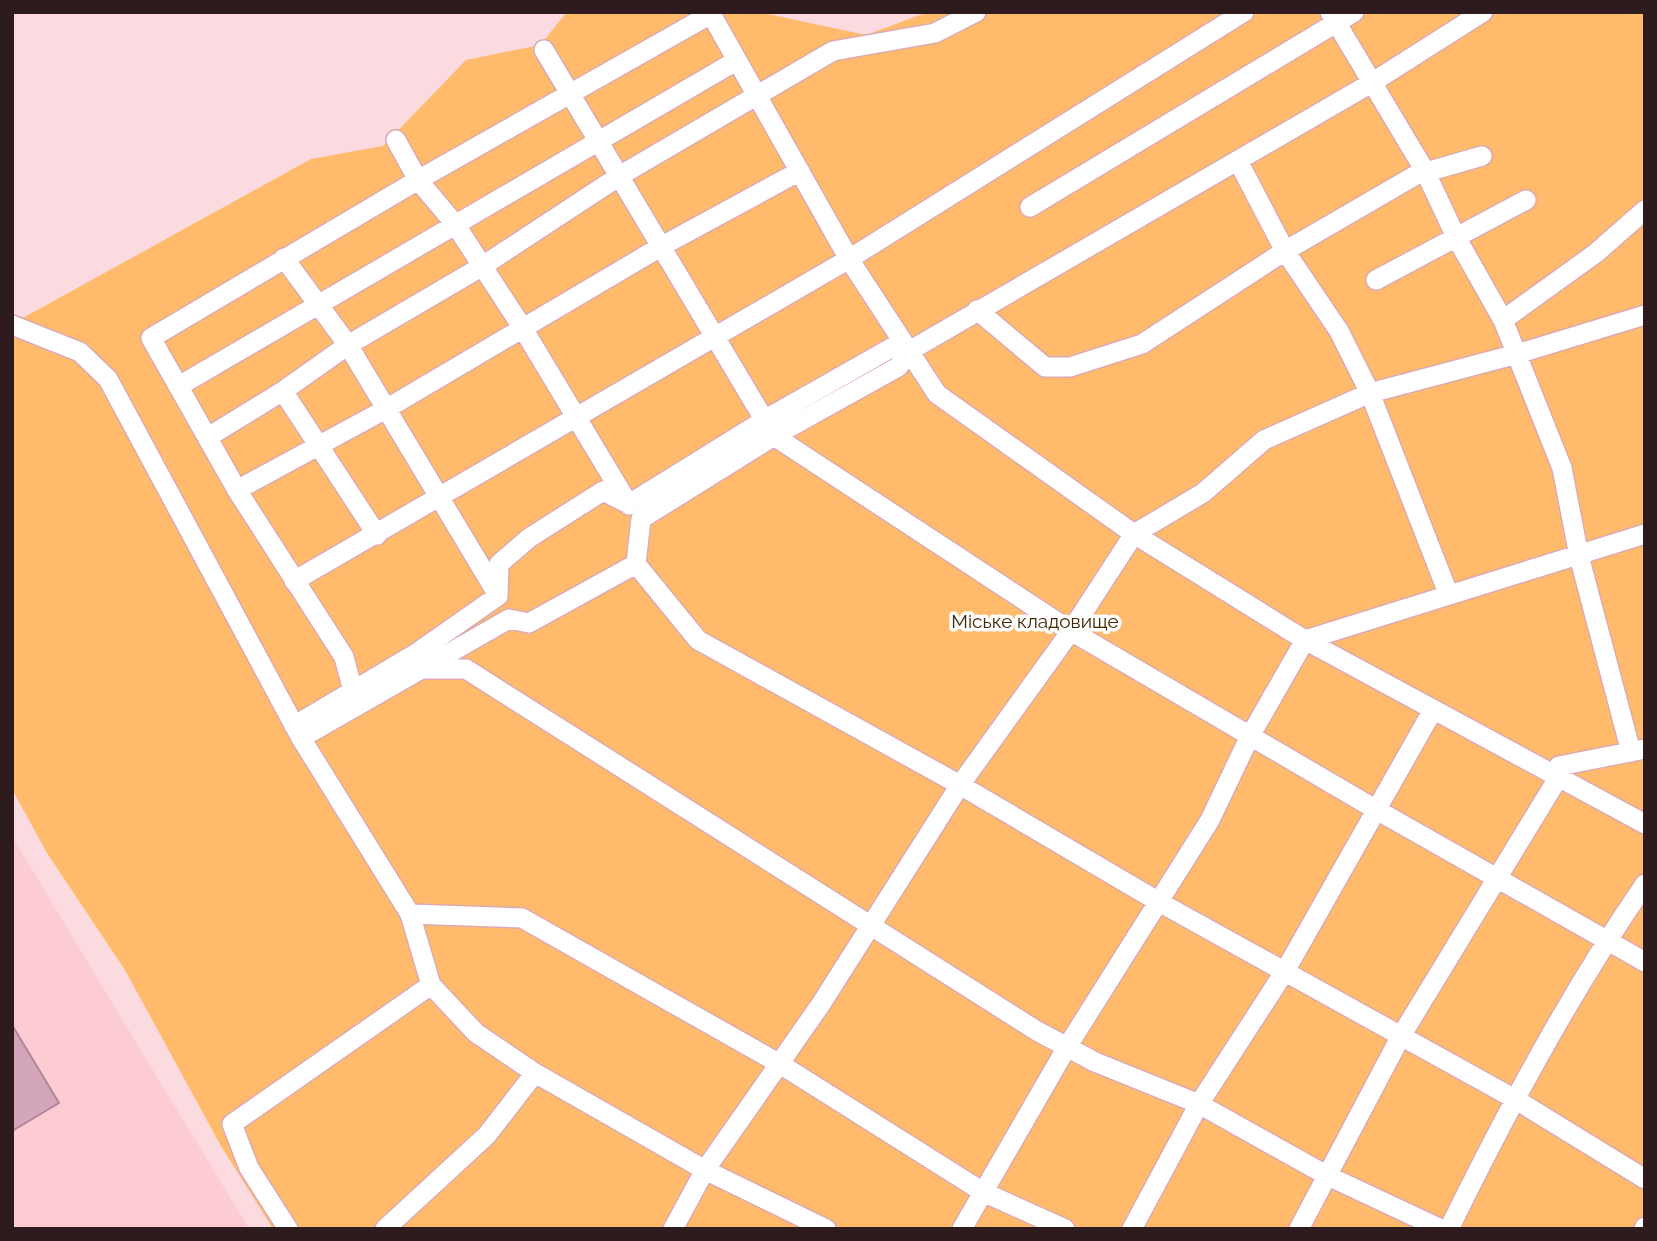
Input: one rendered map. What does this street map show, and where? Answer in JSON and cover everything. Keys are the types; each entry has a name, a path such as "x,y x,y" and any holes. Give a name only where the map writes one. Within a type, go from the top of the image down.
{"street":[{"path":"208,437 284,391 348,345 481,267 621,176 833,51 934,33 976,12"},
{"path":"294,581 849,259 1244,12"},
{"path":"1030,207 1334,18 1354,12"},
{"path":"635,512 891,348 911,350 1373,82 1483,12"},
{"path":"353,691 344,657 237,490 151,338 418,180 711,14 849,259 911,350 937,394 1134,534 1305,640 1645,824"},
{"path":"1299,1229 1401,1036 1555,783 1559,766 1638,750 1578,556 1562,468 1503,320 1456,237 1424,171 1334,18"},
{"path":"544,50 770,428 1071,631 1375,809 1645,962"},
{"path":"179,386 736,61"},
{"path":"396,140 418,180 455,224 522,327 635,512 636,564 698,640 960,786 1159,902 1513,1098 1645,1179"},
{"path":"977,310 1045,366 1070,368 1142,344 1285,251 1424,171 1482,156"},
{"path":"1238,161 1285,251 1339,331 1370,393 1448,593"},
{"path":"237,490 386,409 662,246 800,171"},
{"path":"1376,280 1526,200"},
{"path":"1503,320 1595,253 1645,210"},
{"path":"285,258 348,345 442,497 509,619"},
{"path":"673,1229 705,1170 780,1064 960,786 1071,631 1134,534 1203,493 1264,440 1370,393 1517,354 1645,315"},
{"path":"12,325 80,352 108,379 298,732 410,914 432,985 475,1033 535,1073 705,1170 826,1229"},
{"path":"284,391 377,535"},
{"path":"298,732 418,662 498,596 499,565 528,538 603,491 635,512"},
{"path":"962,1229 1067,1047 1210,820 1250,736 1305,640 1448,593 1645,534"},
{"path":"298,732 353,691 509,619 529,623 636,564"},
{"path":"418,662 466,669 1037,1031 1095,1062 1199,1104 1326,1175 1441,1229"},
{"path":"1132,1229 1199,1104 1285,971 1433,710"},
{"path":"1449,1229 1513,1098 1606,941 1645,884"},
{"path":"410,914 522,918 780,1064 983,1192 1065,1229"},
{"path":"288,1229 249,1168 232,1124 432,985"},
{"path":"385,1229 486,1135 535,1073"}],"shaded area":[{"path":"12,837 249,1229 12,1229"}],"green space":[{"name":"Міське кладовище","path":"567,12 759,12 866,35 928,12 1645,12 1645,1229 273,1229 221,1146 125,970 47,853 12,789 12,324 311,159 383,146 466,60 540,45"}],"building":[{"path":"12,1025 59,1103 12,1131"}]}
